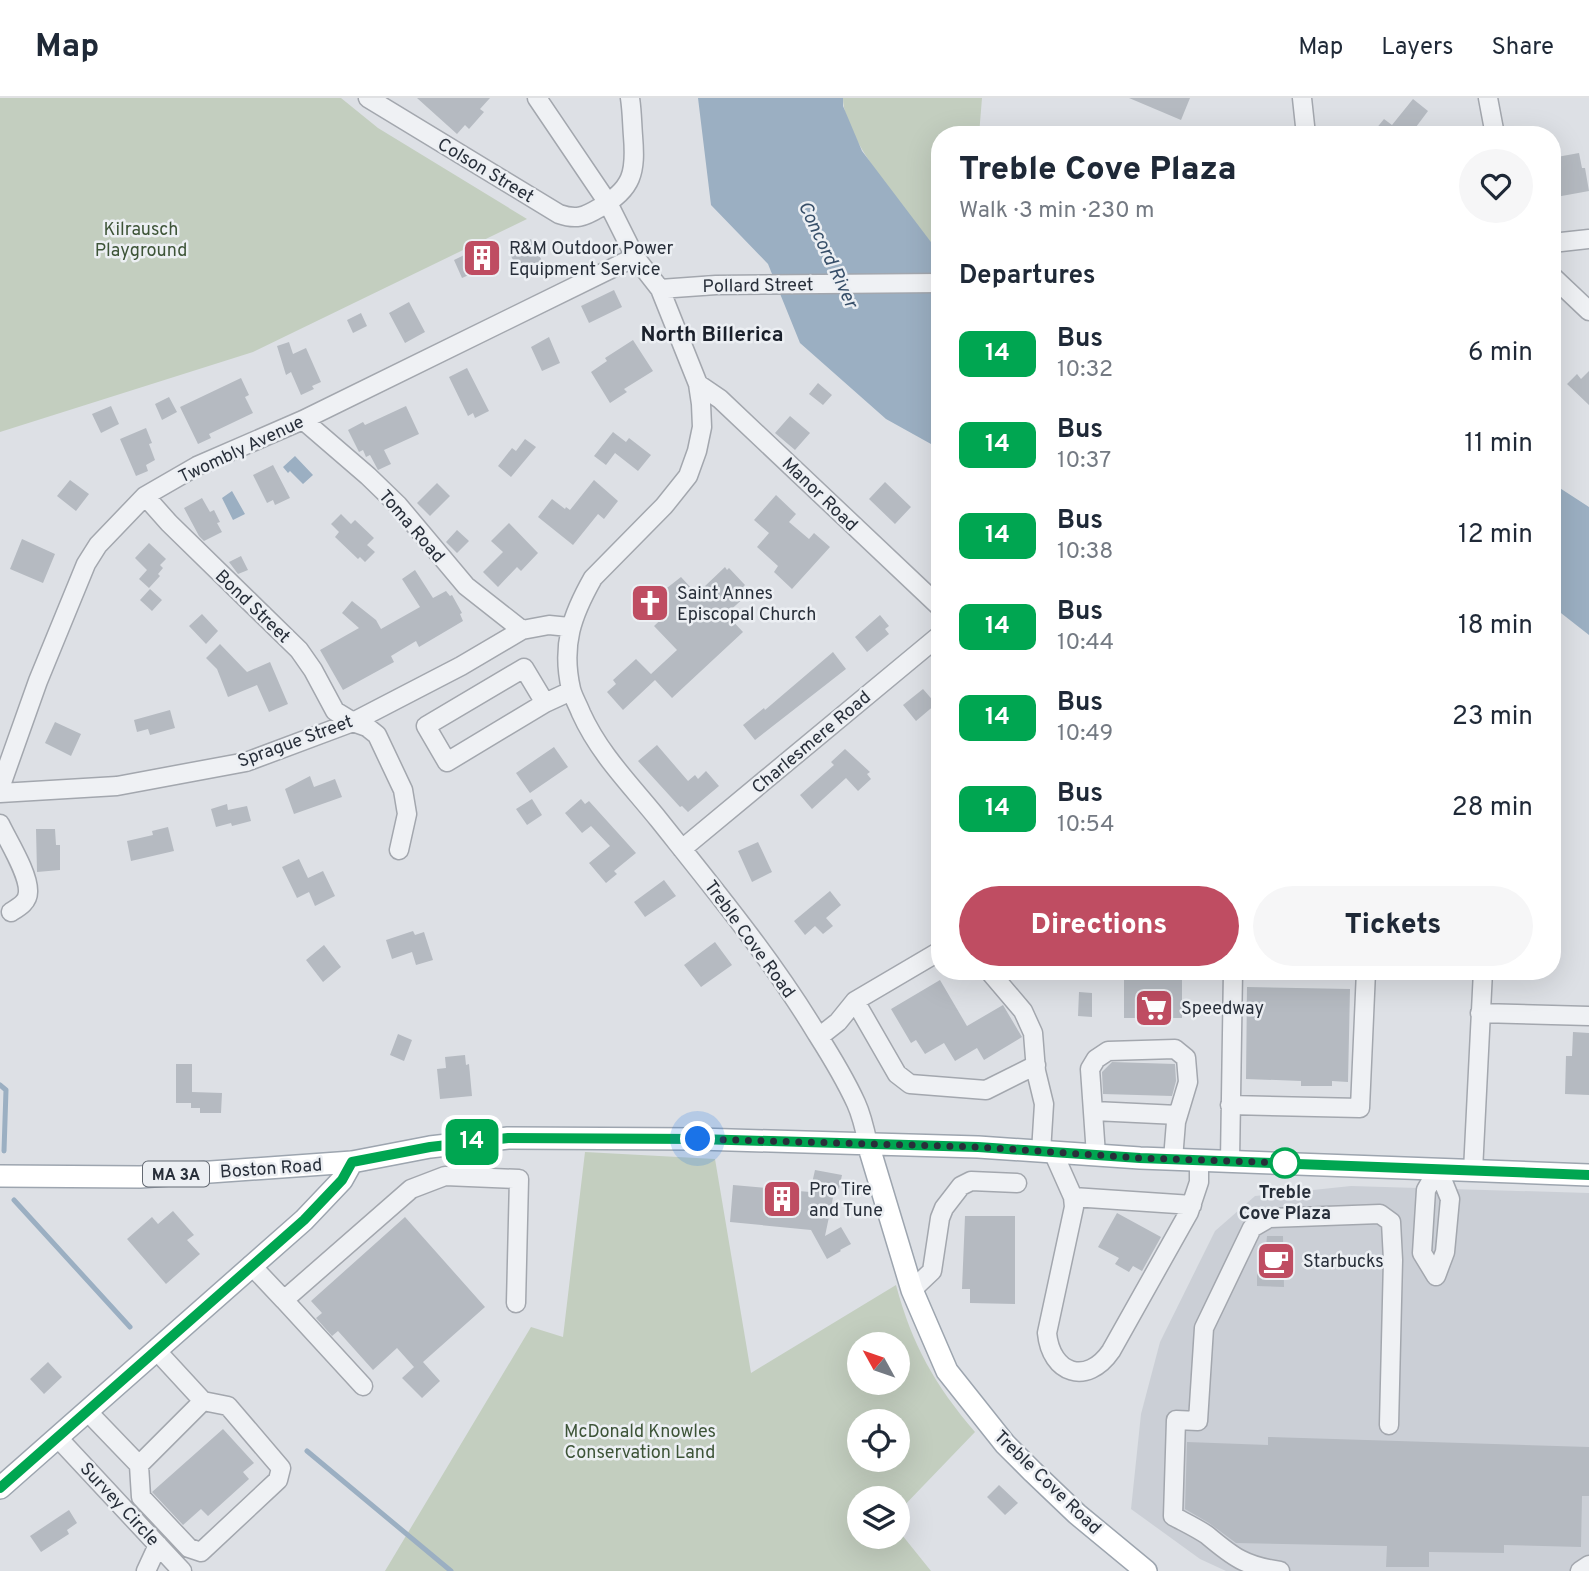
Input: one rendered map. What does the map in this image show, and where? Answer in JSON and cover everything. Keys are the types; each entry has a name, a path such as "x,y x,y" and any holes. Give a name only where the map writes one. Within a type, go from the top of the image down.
{"main road":[{"name":"Boston Road","path":"0,1176 140,1177 352,1162 430,1147 508,1138 698,1139 869,1144 1589,1175"},
{"name":"Treble Cove Road","path":"869,1144 912,1290 947,1371 1005,1444 1077,1514 1146,1571"},
{"path":"0,1488 304,1220 342,1180 352,1162"}],"street":[{"name":"Colson Street","path":"368,98 559,214 582,218 608,203"},
{"path":"537,98 608,203 635,257 660,289"},
{"path":"608,203 624,190 633,176 635,160 630,98"},
{"path":"1302,98 1305,126"},
{"path":"1488,98 1493,126"},
{"path":"1561,242 1589,239"},
{"name":"Twombly Avenue","path":"0,791 38,681 86,564 98,545 145,496 197,466 303,420 635,257"},
{"name":"Pollard Street","path":"660,289 716,285 931,283"},
{"path":"1561,285 1589,311"},
{"name":"Treble Cove Road","path":"660,289 698,384 702,427 698,451 688,476 664,506 593,578 569,627 567,663 571,691 592,736 621,777 645,803 763,951 850,1089 869,1144"},
{"name":"Manor Road","path":"698,384 720,398 931,598"},
{"name":"Toma Road","path":"303,420 398,505 466,586 522,629"},
{"name":"Bond Street","path":"145,496 169,523 299,650 335,710 377,735 403,790 407,814 399,850"},
{"name":"Sprague Street","path":"0,791 117,786 246,762 353,722 461,666 522,629 549,625 569,627"},
{"name":"Charlesmere Road","path":"682,849 931,642"},
{"path":"545,703 524,668 426,726 447,762 545,703 571,691"},
{"path":"0,824 29,892 23,905 11,912"},
{"path":"819,1037 838,1022 855,1001 931,956"},
{"path":"997,980 1023,1011 1033,1033 1044,1104 1047,1152 1073,1196 1074,1208 1047,1333 1054,1357 1064,1367 1076,1371 1096,1368 1106,1358 1192,1205 1199,1182 1199,1160"},
{"path":"1230,1161 1233,980"},
{"path":"1230,1105 1360,1108 1366,980"},
{"path":"1473,1171 1482,980"},
{"path":"855,1001 897,1074 910,1084 986,1090 1036,1065"},
{"path":"1480,1013 1589,1016"},
{"path":"1096,1155 1090,1069 1096,1059 1108,1051 1175,1049 1186,1058 1188,1082 1178,1115 1173,1159"},
{"path":"1094,1111 1178,1115"},
{"path":"1437,1169 1450,1199 1445,1252 1436,1276 1422,1253 1426,1190 1437,1169"},
{"path":"284,1300 411,1189 445,1176 519,1178 516,1303"},
{"path":"912,1290 932,1271 940,1217 961,1186 971,1181 1017,1182"},
{"path":"1073,1196 1192,1205"},
{"path":"1280,1571 1248,1564 1229,1555 1206,1535 1173,1516 1176,1420 1198,1421 1204,1328 1252,1228 1269,1218 1380,1214 1391,1222 1393,1260 1389,1425"},
{"path":"251,1265 363,1386"},
{"path":"87,1411 139,1465 141,1497 190,1548 201,1552 278,1480 281,1468 228,1406 202,1401 156,1350"},
{"path":"139,1465 202,1401"},
{"name":"Survey Circle","path":"58,1438 182,1571"},
{"path":"146,1571 158,1545"},
{"path":"1580,1571 1589,1565"}],"shaded area":[{"name":"Treble Cove Plaza","path":"1351,1186 1589,1193 1589,1571 1226,1571 1200,1559 1131,1509 1141,1414 1160,1342 1215,1231 1255,1196"}],"green space":[{"name":"Kilrausch Playground","path":"0,98 341,98 378,128 527,219 253,352 0,432"},
{"path":"843,98 982,98 980,126 931,126 931,243 881,179 854,135"},
{"name":"McDonald Knowles Conservation Land","path":"585,1152 715,1159 751,1373 896,1285 909,1327 926,1363 948,1398 975,1432 910,1500 910,1486 847,1486 847,1549 910,1549 910,1545 931,1571 385,1571 531,1327 563,1337"}],"water":[{"name":"Concord River","path":"698,98 843,98 843,106 862,151 931,242 931,444 886,419 800,343 768,264 711,205"},
{"path":"295,456 313,475 303,484 283,467"},
{"path":"1561,489 1589,507 1589,635 1561,613"},
{"path":"232,491 245,514 233,520 222,498"}],"building":[{"path":"417,98 490,98 480,109 484,112 469,129 465,125 457,134"},
{"path":"1129,98 1190,98 1181,120"},
{"path":"1413,99 1428,111 1417,126 1378,126 1384,119 1392,125"},
{"path":"1579,153 1589,191 1561,196 1561,156"},
{"path":"531,239 542,261 537,263 541,271 526,278 523,271 519,272 508,250"},
{"path":"493,241 501,261 462,278 454,260"},
{"path":"614,290 622,307 589,323 581,306"},
{"path":"409,302 425,332 405,343 389,313"},
{"path":"361,313 367,326 353,333 347,320"},
{"path":"549,337 560,363 542,371 531,347"},
{"path":"633,340 653,371 624,389 627,392 610,403 591,372 607,361 605,358"},
{"path":"289,342 293,354 306,348 321,382 301,395 291,372 286,375 277,346"},
{"path":"467,368 489,411 475,418 473,413 468,416 449,377"},
{"path":"1589,371 1589,405 1567,384 1577,374 1581,379"},
{"path":"241,378 249,395 245,397 253,413 209,434 211,438 198,444 180,407"},
{"path":"818,383 832,395 823,405 809,394"},
{"path":"169,397 177,412 162,420 155,404"},
{"path":"111,406 119,424 101,433 92,414"},
{"path":"406,406 419,434 384,450 391,464 378,470 370,455 366,457 363,450 359,452 348,430"},
{"path":"790,416 810,433 795,450 775,433"},
{"path":"146,428 155,460 146,465 148,471 136,476 120,439"},
{"path":"613,432 626,442 629,438 651,455 638,471 615,453 606,465 594,456"},
{"path":"525,439 536,447 511,477 498,466 512,448 516,451"},
{"path":"273,465 290,498 275,505 273,500 267,503 253,475"},
{"path":"70,480 89,494 76,511 57,496"},
{"path":"594,480 618,501 604,519 598,514 573,545 538,517 552,499 570,510"},
{"path":"885,482 911,507 895,524 869,499"},
{"path":"437,483 450,496 430,516 417,503"},
{"path":"776,495 796,514 789,522 809,539 814,533 830,547 792,589 774,572 778,566 757,547 769,533 754,520"},
{"path":"202,498 210,512 214,510 222,532 204,541 184,508"},
{"path":"341,514 351,524 355,520 374,538 367,545 375,552 365,562 360,557 358,559 335,537 339,532 331,524"},
{"path":"509,523 538,553 521,571 517,567 498,587 483,572 503,552 491,541"},
{"path":"457,530 469,541 457,553 446,542"},
{"path":"22,539 55,554 43,583 10,569"},
{"path":"149,543 166,559 160,565 163,568 158,574 160,576 149,588 139,579 147,570 135,558"},
{"path":"241,556 248,570 238,574 229,562"},
{"path":"725,567 745,585 740,590 746,596 726,614 743,632 672,698 655,680 623,710 607,692 616,684 613,680 636,659 651,674 677,650 654,626 668,613 654,598 681,577 694,591 701,584 704,587"},
{"path":"415,570 433,598 446,591 452,595 462,613 460,614 463,621 419,647 416,641 391,656 394,662 343,690 320,650 359,628 342,613 352,601 376,620 381,629 420,607 402,579"},
{"path":"150,589 162,600 152,611 140,600"},
{"path":"202,614 218,631 206,644 189,626"},
{"path":"880,615 889,626 885,629 889,634 867,652 855,637"},
{"path":"220,644 247,672 270,662 288,704 269,712 257,685 228,697 217,669 206,658"},
{"path":"833,652 846,669 755,740 743,725 764,708 765,710"},
{"path":"923,689 931,698 931,708 916,721 903,705"},
{"path":"170,710 175,728 150,735 148,729 137,732 134,720"},
{"path":"55,722 81,734 71,756 45,743"},
{"path":"657,745 688,781 695,775 698,779 706,771 719,786 688,812 680,807 638,761"},
{"path":"554,747 568,767 530,793 516,773"},
{"path":"845,749 870,772 867,774 871,779 858,791 846,778 812,809 800,795 834,765 831,762"},
{"path":"310,776 314,787 335,779 342,797 294,814 285,789"},
{"path":"532,799 542,815 527,825 516,809"},
{"path":"581,799 585,804 589,801 636,853 614,871 617,874 606,883 589,863 610,846 591,826 582,833 565,813"},
{"path":"227,804 228,810 247,806 251,821 216,827 211,809"},
{"path":"168,827 174,851 131,861 127,841 153,835 152,831"},
{"path":"36,829 55,829 56,845 60,845 60,870 37,872"},
{"path":"758,842 772,872 752,882 738,851"},
{"path":"299,859 308,878 323,871 335,896 315,906 309,892 297,898 282,867"},
{"path":"664,880 676,896 645,917 634,902"},
{"path":"830,891 841,905 826,918 833,926 823,934 815,926 805,935 794,921"},
{"path":"413,931 415,935 424,932 433,960 416,965 412,952 392,959 386,940"},
{"path":"715,942 732,965 701,987 684,965"},
{"path":"324,945 341,967 323,982 306,960"},
{"path":"940,980 967,1026 1003,1005 1022,1037 984,1060 977,1048 955,1061 944,1043 925,1054 916,1040 911,1043 891,1009"},
{"path":"1124,980 1182,980 1182,1018 1124,1018"},
{"path":"1247,987 1350,989 1348,1082 1332,1081 1332,1086 1301,1086 1301,1081 1246,1079"},
{"path":"1079,992 1092,993 1092,1017 1078,1016"},
{"path":"1573,1032 1589,1033 1589,1095 1565,1094 1566,1056 1572,1056"},
{"path":"398,1034 412,1040 404,1061 390,1055"},
{"path":"465,1055 466,1065 469,1064 472,1096 440,1099 437,1069 446,1068 445,1057"},
{"path":"1112,1062 1175,1064 1176,1081 1172,1096 1103,1094 1102,1072"},
{"path":"176,1064 192,1064 192,1092 222,1093 221,1113 200,1113 200,1108 191,1108 191,1103 176,1103"},
{"name":"Pro Tire and Tune","path":"815,1170 842,1175 839,1189 835,1188 825,1236 841,1227 851,1244 841,1251 827,1259 811,1230 730,1222 733,1185 810,1192"},
{"path":"173,1211 194,1235 187,1240 200,1254 166,1284 127,1239 152,1217 158,1224"},
{"path":"1117,1213 1161,1237 1142,1271 1133,1266 1129,1272 1115,1264 1119,1258 1098,1247"},
{"path":"965,1216 1015,1216 1015,1304 970,1303 970,1289 962,1289"},
{"path":"405,1217 485,1307 423,1362 440,1381 422,1398 402,1378 414,1367 397,1348 373,1370 338,1331 332,1336 316,1318 322,1313 311,1301"},
{"path":"1267,1236 1283,1236 1284,1287 1257,1286 1257,1270 1264,1270"},
{"path":"48,1362 62,1377 44,1394 30,1379"},
{"path":"223,1429 254,1463 243,1472 249,1479 208,1516 201,1509 183,1525 152,1492"},
{"path":"1268,1437 1589,1447 1589,1496 1582,1496 1581,1547 1504,1545 1504,1553 1429,1552 1429,1567 1386,1567 1387,1546 1236,1543 1185,1509 1187,1442 1268,1445"},
{"path":"999,1485 1018,1503 1005,1515 987,1497"},
{"path":"69,1510 77,1523 67,1530 69,1534 41,1552 30,1536"}],"waterway":[{"path":"0,1085 6,1090 4,1151"},
{"path":"14,1200 130,1327"},
{"path":"307,1451 451,1571"}],"bus line":[{"name":"14","path":"0,1488 304,1220 342,1180 352,1162 430,1147 508,1138 698,1139 978,1147 1140,1158 1589,1175"}],"place":[{"name":"R&M Outdoor Power Equipment Service","path":"482,258"},
{"name":"Saint Annes Episcopal Church","path":"650,603"},
{"name":"Speedway","path":"1154,1008"},
{"name":"Treble Cove Plaza","path":"1285,1163"},
{"name":"Pro Tire and Tune","path":"782,1199"},
{"name":"Starbucks","path":"1276,1261"}],"district":[{"name":"North Billerica","path":"712,334"}],"route":[{"path":"698,1139 978,1147 1140,1158 1285,1163"}]}
